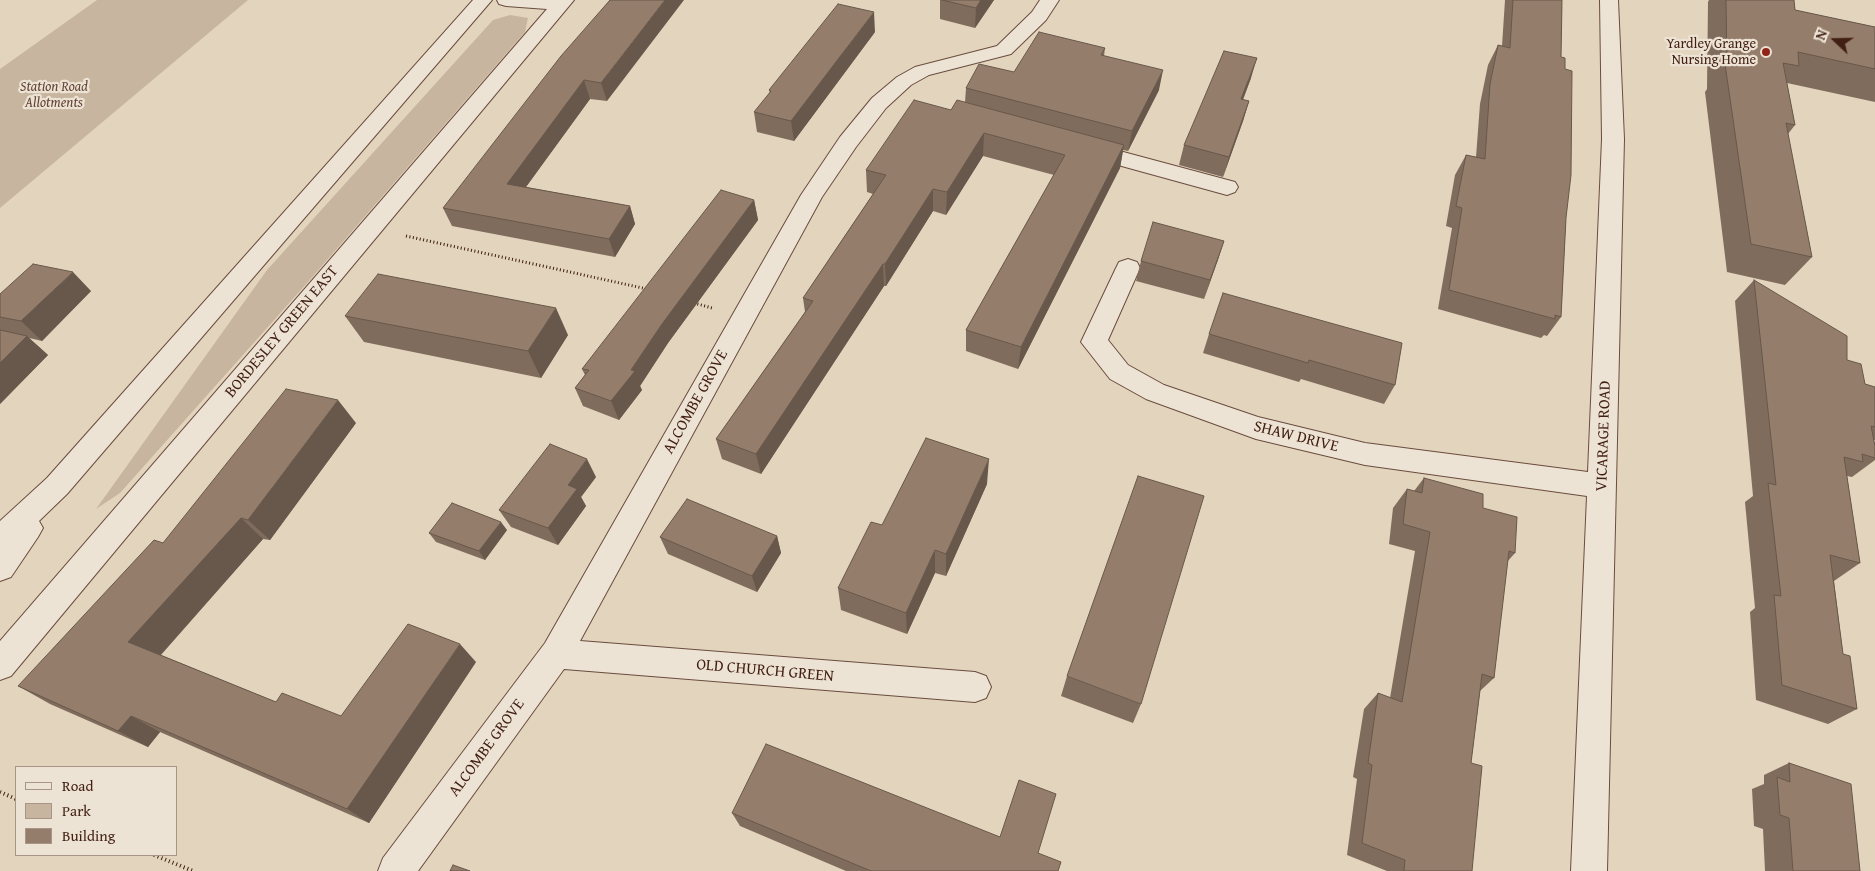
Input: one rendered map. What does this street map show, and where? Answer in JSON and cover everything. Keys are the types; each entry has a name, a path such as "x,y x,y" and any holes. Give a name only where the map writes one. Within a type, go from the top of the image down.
{"street":[{"path":"0,540 58,486 483,0"},
{"path":"506,0 563,2"},
{"name":"ALCOMBE GROVE","path":"396,871 556,654 812,195 848,142 886,95 904,81 922,71 1004,50 1039,16 1050,0"},
{"name":"VICARAGE ROAD","path":"1589,871 1613,139 1609,0"},
{"name":"BORDESLEY GREEN EAST","path":"0,665 369,228 563,2"},
{"path":"886,95 915,103"},
{"path":"1066,144 1227,187"},
{"name":"SHAW DRIVE","path":"1128,268 1094,342 1119,372 1155,392 1256,428 1365,454 1602,486"},
{"path":"0,568 58,486"},
{"name":"OLD CHURCH GREEN","path":"556,654 975,687"}],"path":[{"path":"369,228 618,281 652,291"},
{"path":"687,301 745,315"},
{"path":"0,792 15,799"},
{"path":"156,856 193,871"}],"green space":[{"name":"Station Road Allotments","path":"97,0 248,0 0,208 0,69"},
{"path":"510,15 528,18 525,32 308,282 120,493 96,509 267,270 493,20"}],"building":[{"path":"610,0 665,0 601,83 584,80 507,184 630,206 609,239 443,208 561,56"},
{"path":"942,0 981,0 976,8"},
{"path":"1513,0 1562,0 1561,57 1565,58 1565,69 1572,71 1571,175 1566,218 1561,317 1555,315 1555,319 1449,290 1462,208 1456,206 1466,155 1485,159 1490,84 1498,45 1510,48"},
{"path":"1726,0 1794,0 1795,10 1875,27 1875,69 1798,52 1799,66 1783,63 1795,125 1786,123 1812,257 1751,244 1725,64 1727,65"},
{"path":"838,4 874,12 791,121 754,112 771,91 769,90"},
{"path":"1039,32 1105,48 1101,55 1163,70 1132,131 966,88 979,64 1014,72"},
{"path":"1224,51 1257,58 1241,99 1249,101 1229,157 1184,145"},
{"path":"914,100 951,110 957,100 1124,145 1021,347 966,330 1065,155 984,133 947,192 933,189 885,264 883,264 756,454 716,439 813,301 803,298 886,175 866,170"},
{"path":"721,190 754,200 662,324 631,370 635,371 611,401 575,388 589,370 582,369"},
{"path":"1153,222 1224,241 1210,280 1141,261"},
{"path":"33,264 73,272 21,321 0,317 0,294"},
{"path":"378,274 556,308 528,351 345,316"},
{"path":"1754,280 1847,336 1847,360 1861,364 1865,384 1875,387 1875,427 1871,426 1875,458 1862,454 1863,462 1844,457 1860,563 1830,555 1843,654 1850,656 1857,709 1782,685 1774,595 1781,596 1768,483 1776,485"},
{"path":"1223,293 1402,343 1395,385 1309,360 1308,363 1209,334"},
{"path":"0,330 27,336 0,363"},
{"path":"286,389 338,400 248,520 241,518 128,642 276,702 282,693 341,716 408,624 460,644 347,809 131,716 118,731 18,686 154,540 163,543"},
{"path":"926,438 989,459 946,554 935,550 906,613 838,588 871,522 882,525"},
{"path":"550,444 587,459 568,485 577,489 548,528 499,510"},
{"path":"1138,476 1204,496 1141,704 1067,676"},
{"path":"1424,478 1483,494 1483,508 1517,517 1515,553 1509,551 1494,678 1482,674 1471,763 1482,766 1472,871 1404,871 1405,860 1362,843 1372,765 1368,763 1378,693 1402,702 1430,532 1403,524 1407,489 1422,493"},
{"path":"687,499 777,536 752,576 660,537"},
{"path":"452,503 501,522 479,551 429,533"},
{"path":"766,744 1000,837 1019,780 1056,794 1038,853 1061,862 1058,871 871,871 732,813"},
{"path":"1789,763 1851,784 1860,871 1793,871 1789,818 1780,815 1777,777 1790,782"},
{"path":"453,865 470,871 450,871"}],"place":[{"name":"Yardley Grange Nursing Home","path":"1766,52"}]}
